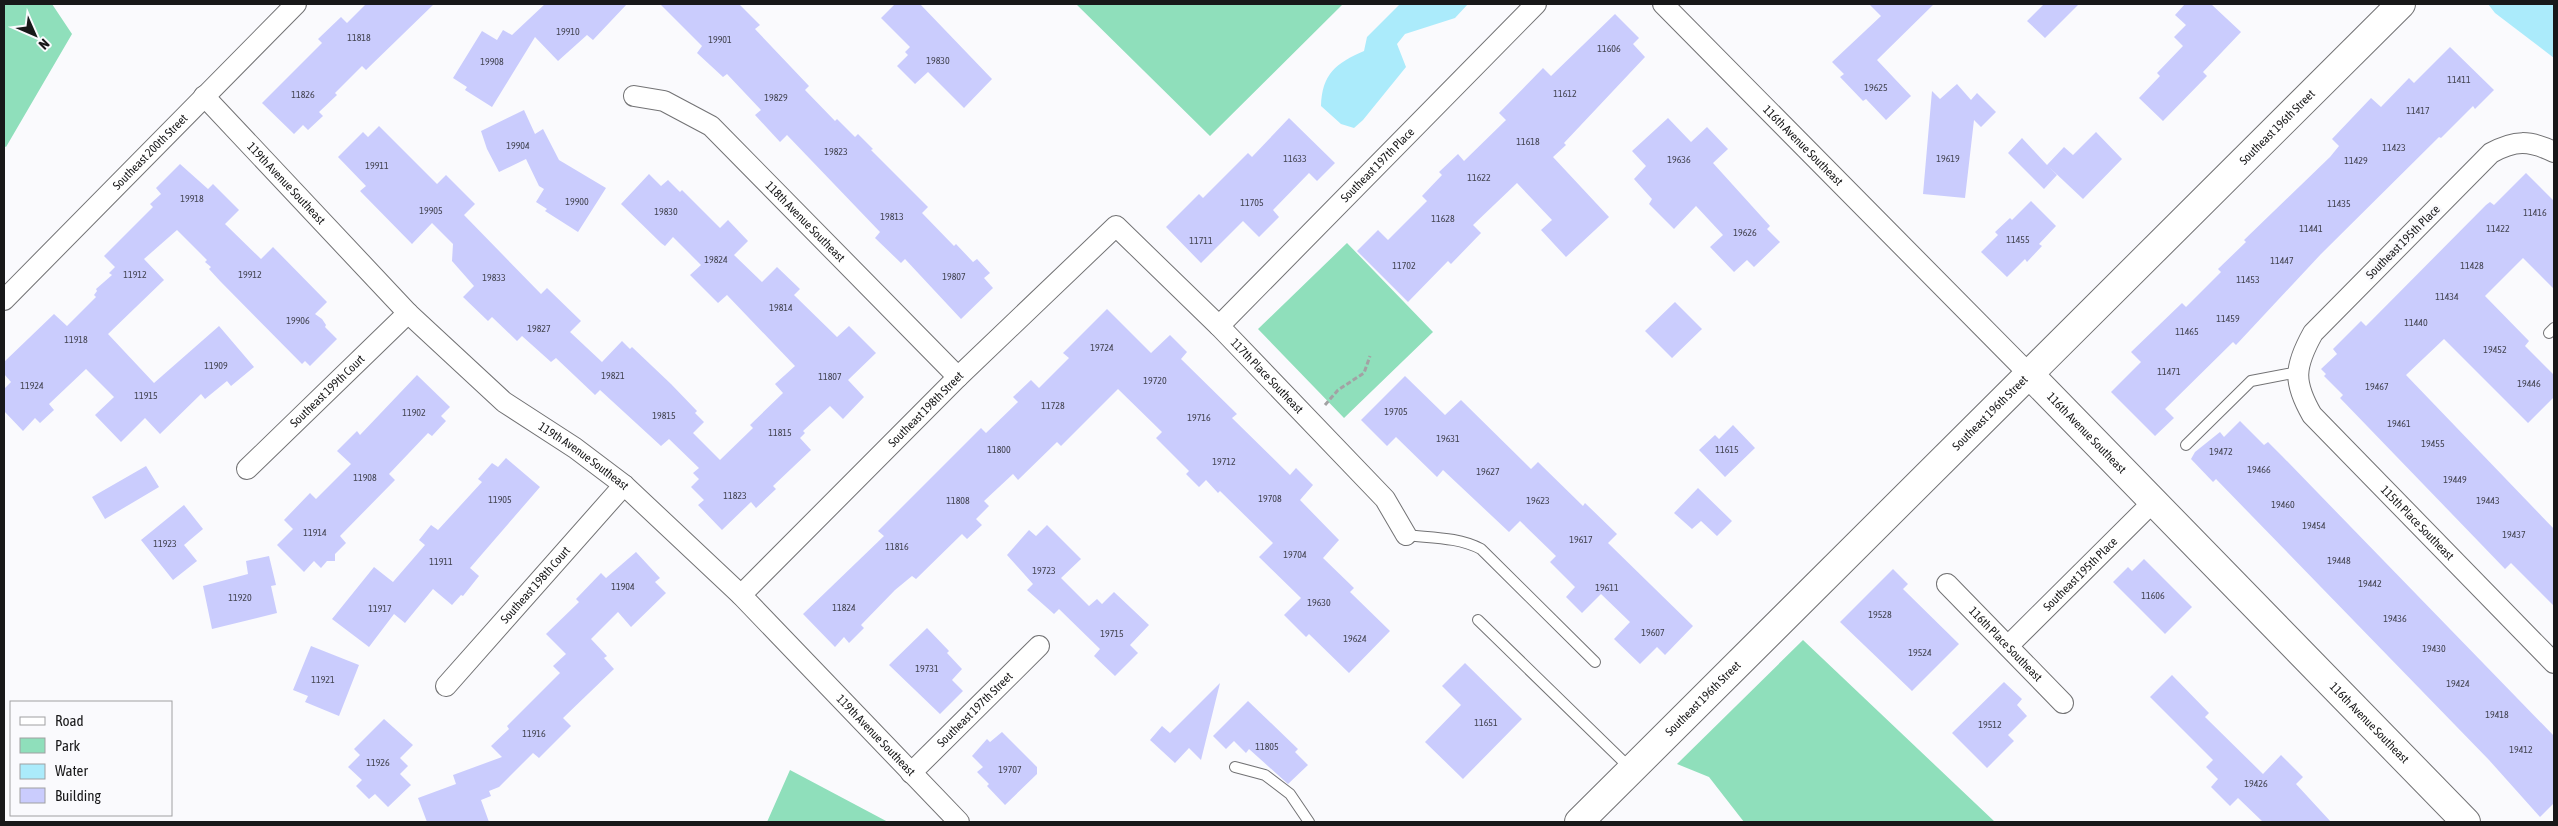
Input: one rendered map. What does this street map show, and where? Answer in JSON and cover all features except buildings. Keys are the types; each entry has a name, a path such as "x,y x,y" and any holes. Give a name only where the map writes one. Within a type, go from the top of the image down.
{"street":[{"name":"Southeast 200th Street","path":"4,300 296,4"},
{"name":"Southeast 197th Place","path":"1219,326 1536,4"},
{"name":"116th Avenue Southeast","path":"1663,4 2030,375 2466,822"},
{"name":"Southeast 196th Street","path":"1579,822 2401,4"},
{"name":"119th Avenue Southeast","path":"204,96 408,313 504,402 575,448 624,485 741,595 959,822"},
{"name":"118th Avenue Southeast","path":"634,96 664,101 711,126 958,376"},
{"name":"Southeast 195th Place","path":"2298,372 2302,352 2313,334 2491,153 2509,143 2533,143 2554,152"},
{"name":"117th Place Southeast","path":"1116,226 1219,326 1385,499 1406,536"},
{"name":"Southeast 198th Street","path":"741,595 958,376 1116,226"},
{"name":"Southeast 199th Court","path":"247,469 408,313"},
{"name":"115th Place Southeast","path":"2298,372 2300,393 2312,415 2554,663"},
{"name":"Southeast 198th Court","path":"446,686 624,485"},
{"name":"Southeast 195th Place","path":"2008,646 2153,502"},
{"name":"116th Place Southeast","path":"1948,584 2063,703"},
{"name":"Southeast 197th Street","path":"911,773 1039,646"}],"lane":[{"path":"2186,445 2251,381 2298,372"},
{"path":"1406,536 1455,540 1469,543 1481,549 1594,662"},
{"path":"1478,620 1632,770"},
{"path":"1235,767 1265,775 1290,794 1309,822"}],"path":[{"path":"1311,422 1338,390 1364,373 1370,356"}],"green space":[{"path":"4,4 52,4 72,34 6,147 4,146"},
{"path":"1076,4 1343,4 1210,136"},
{"path":"1347,243 1433,332 1344,418 1258,329"},
{"path":"1803,640 1995,822 1744,822 1709,777 1677,764"},
{"path":"790,770 888,822 767,822"}],"water":[{"path":"1400,4 1468,4 1455,18 1405,34 1397,44 1406,67 1363,120 1354,128 1341,124 1321,106 1324,86 1332,71 1338,65 1364,51 1367,37"},
{"path":"2488,4 2554,4 2554,58 2495,13"}]}
